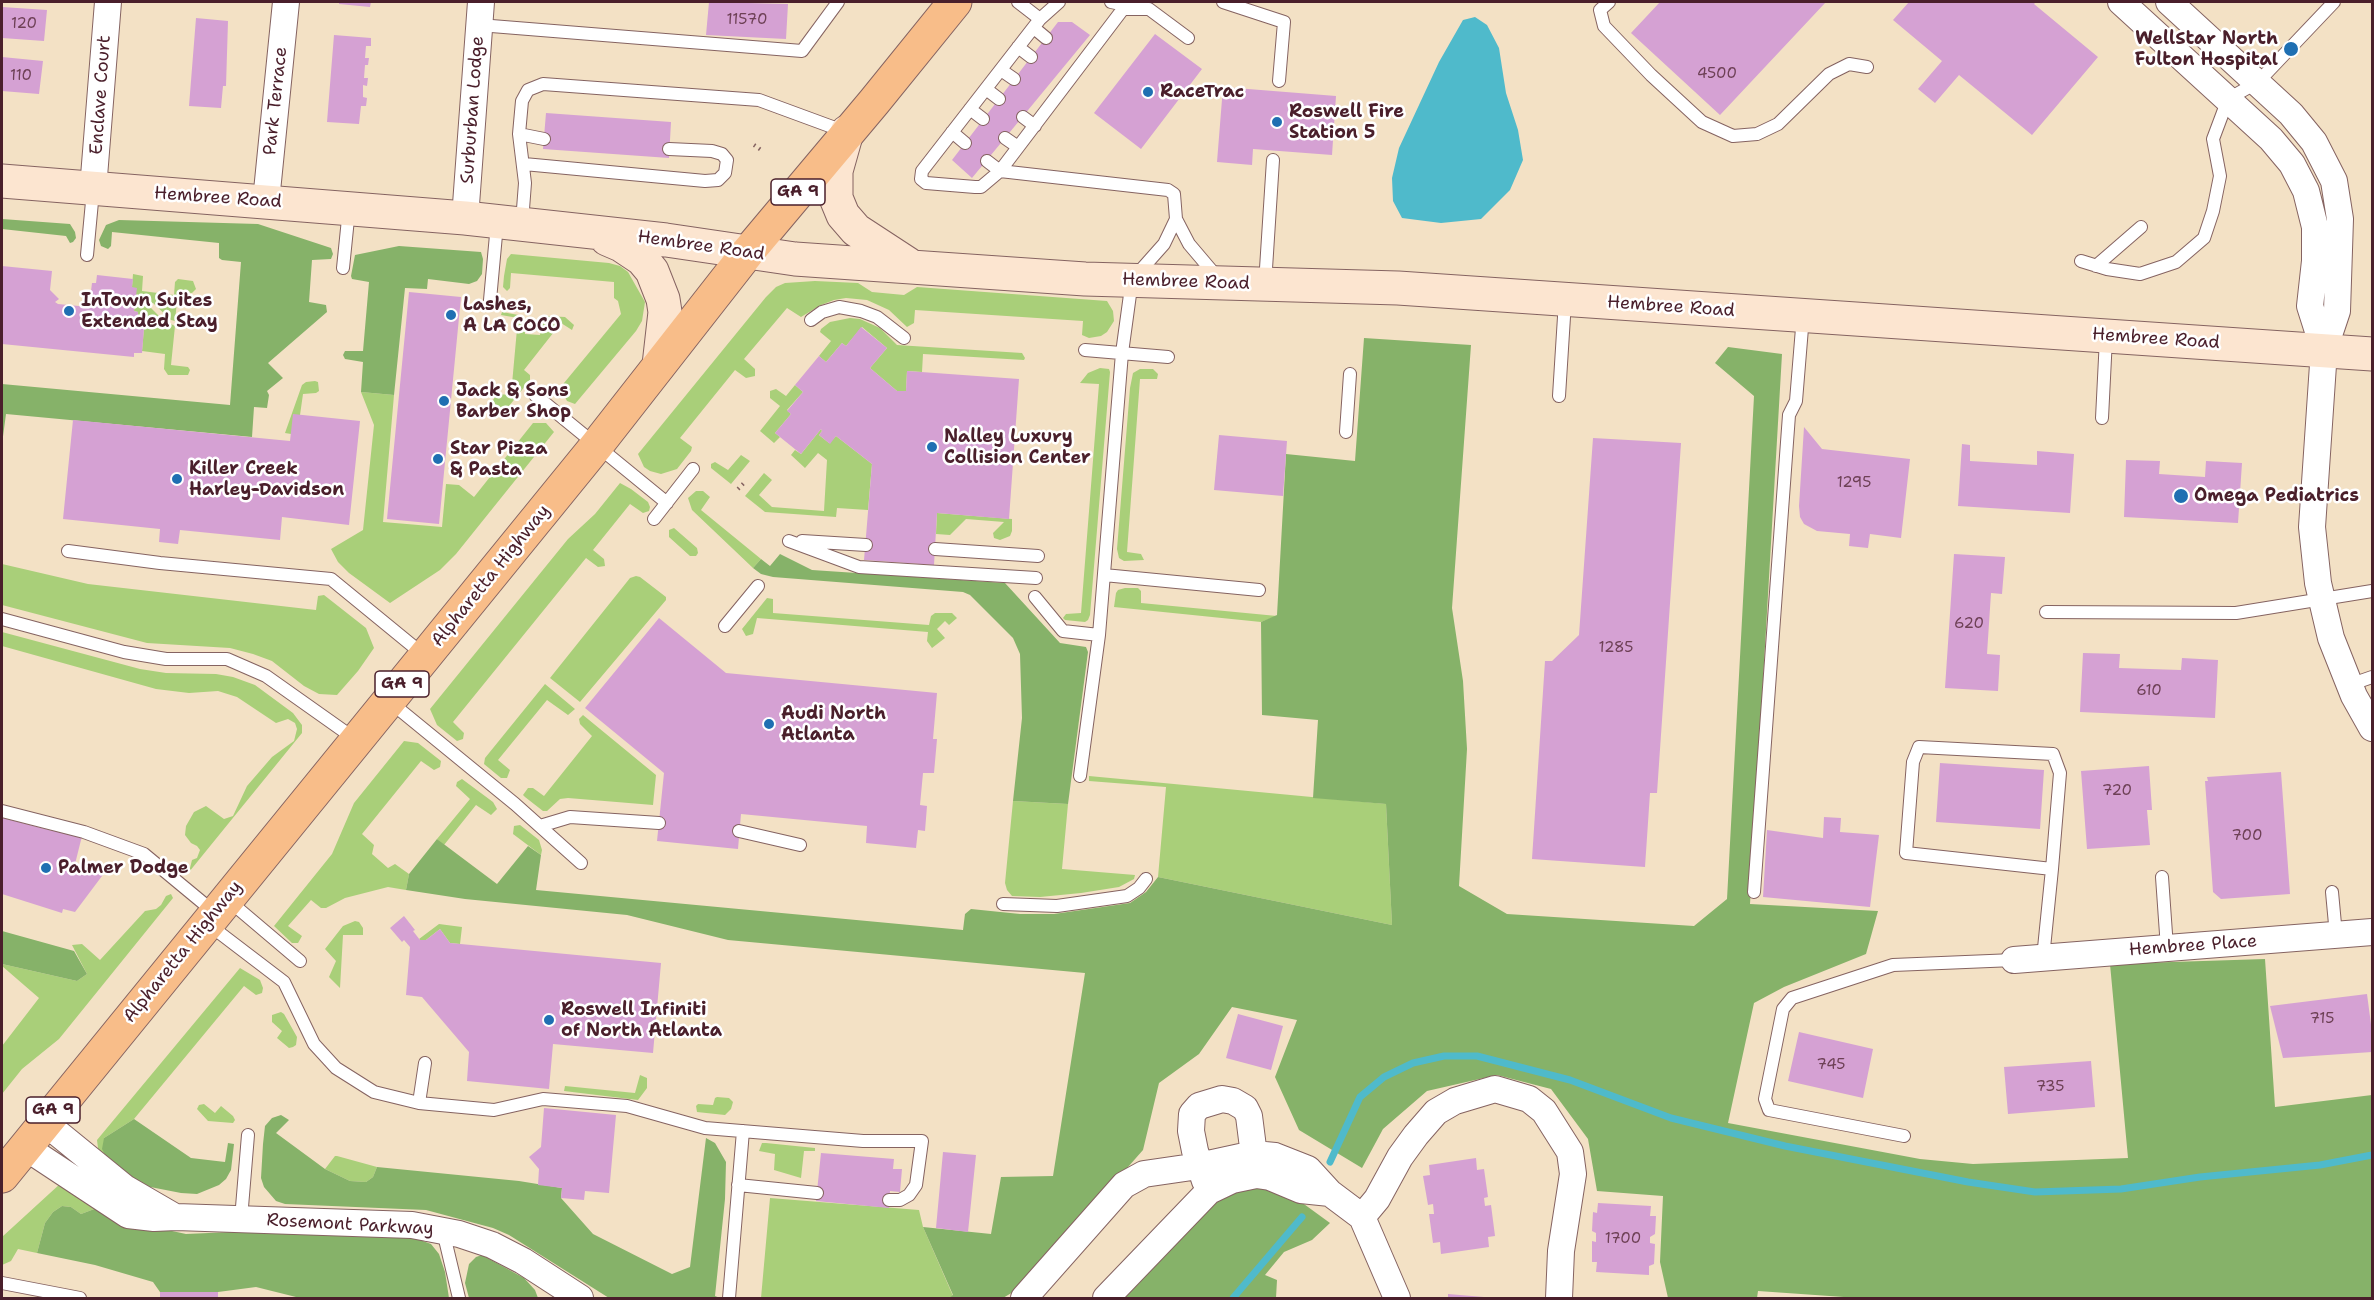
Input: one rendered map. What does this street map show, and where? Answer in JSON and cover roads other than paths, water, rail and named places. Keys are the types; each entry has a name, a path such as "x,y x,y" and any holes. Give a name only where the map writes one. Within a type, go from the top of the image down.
{"highway":[{"name":"Alpharetta Highway","path":"2,1176 597,445 748,252 955,2"}],"street":[{"name":"Enclave Court","path":"93,189 108,2"},
{"name":"Park Terrace","path":"266,201 286,2"},
{"path":"2121,2 2271,139 2292,164 2306,191 2315,227 2315,261 2310,306 2324,350"},
{"path":"2169,2 2291,114 2314,142 2334,181 2340,219 2337,311 2324,350 2312,527 2318,583 2331,638 2361,681 2373,728"},
{"name":"Surburban Lodge","path":"465,218 480,13"},
{"path":"847,132 836,171 836,198 843,215 856,230 912,266"},
{"name":"Hembree Road","path":"2,181 465,218 666,240 795,259 1085,279 1398,288 2373,354"},
{"path":"588,232 621,245 642,259 652,271 663,299 665,312 659,365"},
{"name":"Hembree Place","path":"2014,960 2373,932"},
{"path":"1362,1217 1377,1199 1400,1157 1436,1112 1455,1101 1495,1089 1529,1099 1544,1111 1570,1152 1573,1174 1561,1251 1559,1299"},
{"path":"1209,1191 1199,1166 1191,1131 1192,1114 1199,1107 1222,1099 1233,1101 1245,1108 1250,1116 1255,1165"},
{"name":"Rosemont Parkway","path":"34,1135 176,1217 412,1226 459,1234 492,1245 523,1261 580,1299"},
{"path":"1106,1299 1209,1191 1255,1165"},
{"path":"1024,1299 1124,1185 1144,1174 1199,1166 1255,1165 1270,1177 1301,1190 1330,1193 1362,1217 1397,1299"}],"lane":[{"path":"480,13 802,51 838,2"},
{"path":"1018,2 1037,23 1046,38"},
{"path":"1059,2 1037,23 922,171 921,179 926,183 981,187 1000,171 1050,106 1062,80 1077,60 1123,9 1149,9 1188,38"},
{"path":"1111,2 1120,4 1123,9"},
{"path":"1223,2 1284,22 1279,81"},
{"path":"1609,2 1600,10 1604,26 1651,75 1702,122 1733,136 1757,134 1778,124 1829,74 1849,64 1867,67"},
{"path":"2081,261 2140,274 2176,262 2204,238 2213,211 2220,176 2212,139 2228,99 2258,82 2334,2"},
{"path":"1018,48 1031,57"},
{"path":"1001,70 1014,80"},
{"path":"490,300 524,164 519,134 522,101 528,90 543,84 759,100 847,132"},
{"path":"986,89 999,99"},
{"path":"1039,97 1050,106"},
{"path":"970,109 983,119"},
{"path":"1023,117 1035,126"},
{"path":"952,132 965,143"},
{"path":"519,134 544,139"},
{"path":"1005,138 1018,147"},
{"path":"524,164 705,181 718,180 725,173 727,160 722,154 712,151 669,149"},
{"path":"1265,285 1273,160"},
{"path":"987,161 1000,171 1168,190 1174,194 1176,219 1201,261 1224,284"},
{"path":"87,255 93,189"},
{"path":"343,268 349,208"},
{"path":"1080,776 1099,635 1122,353 1132,280 1164,244 1176,219"},
{"path":"2096,266 2141,227"},
{"path":"1559,396 1565,300"},
{"path":"810,320 822,312 839,307 861,311 877,317 904,338"},
{"path":"1754,892 1789,415 1796,401 1803,315"},
{"path":"2102,417 2106,335"},
{"path":"1085,350 1168,357"},
{"path":"1346,432 1350,374"},
{"path":"535,395 667,503"},
{"path":"654,519 693,469"},
{"path":"866,545 789,541 859,567 1036,578"},
{"path":"934,549 1038,556"},
{"path":"68,551 181,566 331,579 426,656"},
{"path":"1104,574 1259,590"},
{"path":"726,626 758,586"},
{"path":"2046,612 2236,613 2373,591"},
{"path":"1035,597 1063,631 1099,635"},
{"path":"2,619 124,652 166,658 227,659 266,676 356,740"},
{"path":"388,701 540,826 581,863"},
{"path":"2043,958 2052,869 2060,773 2053,754 1919,747 1913,762 1906,853 2052,869"},
{"path":"2,811 84,832 144,854 216,912 284,982 314,1044 336,1068 374,1092 419,1102 494,1110 543,1099 627,1106 705,1128 863,1141 922,1141 915,1185 909,1195 900,1200 889,1200"},
{"path":"540,826 570,817 659,823"},
{"path":"739,831 800,845"},
{"path":"2162,877 2167,948"},
{"path":"1003,904 1057,906 1127,896 1139,888 1146,879"},
{"path":"2332,892 2336,935"},
{"path":"216,912 300,961"},
{"path":"1905,1136 1769,1110 1765,1099 1783,1009 1792,998 1893,965 2014,960"},
{"path":"419,1102 425,1063"},
{"path":"729,1298 743,1131"},
{"path":"241,1219 248,1135"},
{"path":"738,1185 817,1193"},
{"path":"443,1231 459,1299"},
{"path":"2,1283 80,1299"}],"water":[{"path":"1475,17 1487,25 1499,48 1506,93 1518,130 1523,160 1510,190 1481,219 1441,223 1402,218 1393,201 1392,178 1399,148 1439,62 1463,20"}],"waterway":[{"path":"1330,1162 1360,1097 1384,1077 1413,1063 1444,1056 1477,1056 1570,1080 1671,1118 1785,1146 1968,1182 2035,1192 2121,1189 2200,1177 2320,1165 2372,1155"},
{"path":"1233,1298 1302,1217"}],"place":[{"name":"WellStar North Fulton Hospital","path":"2291,49"},
{"name":"RaceTrac","path":"1148,92"},
{"name":"Roswell Fire Station 5","path":"1277,122"},
{"name":"InTown Suites Extended Stay","path":"69,311"},
{"name":"Lashes, A LA COCO","path":"451,315"},
{"name":"Jack & Sons Barber Shop","path":"444,401"},
{"name":"Nalley Luxury Collision Center","path":"932,447"},
{"name":"Star Pizza & Pasta","path":"438,459"},
{"name":"Killer Creek Harley-Davidson","path":"177,479"},
{"name":"Omega Pediatrics","path":"2181,496"},
{"name":"Audi North Atlanta","path":"769,724"},
{"name":"Palmer Dodge","path":"46,868"},
{"name":"Roswell Infiniti of North Atlanta","path":"549,1020"}]}
